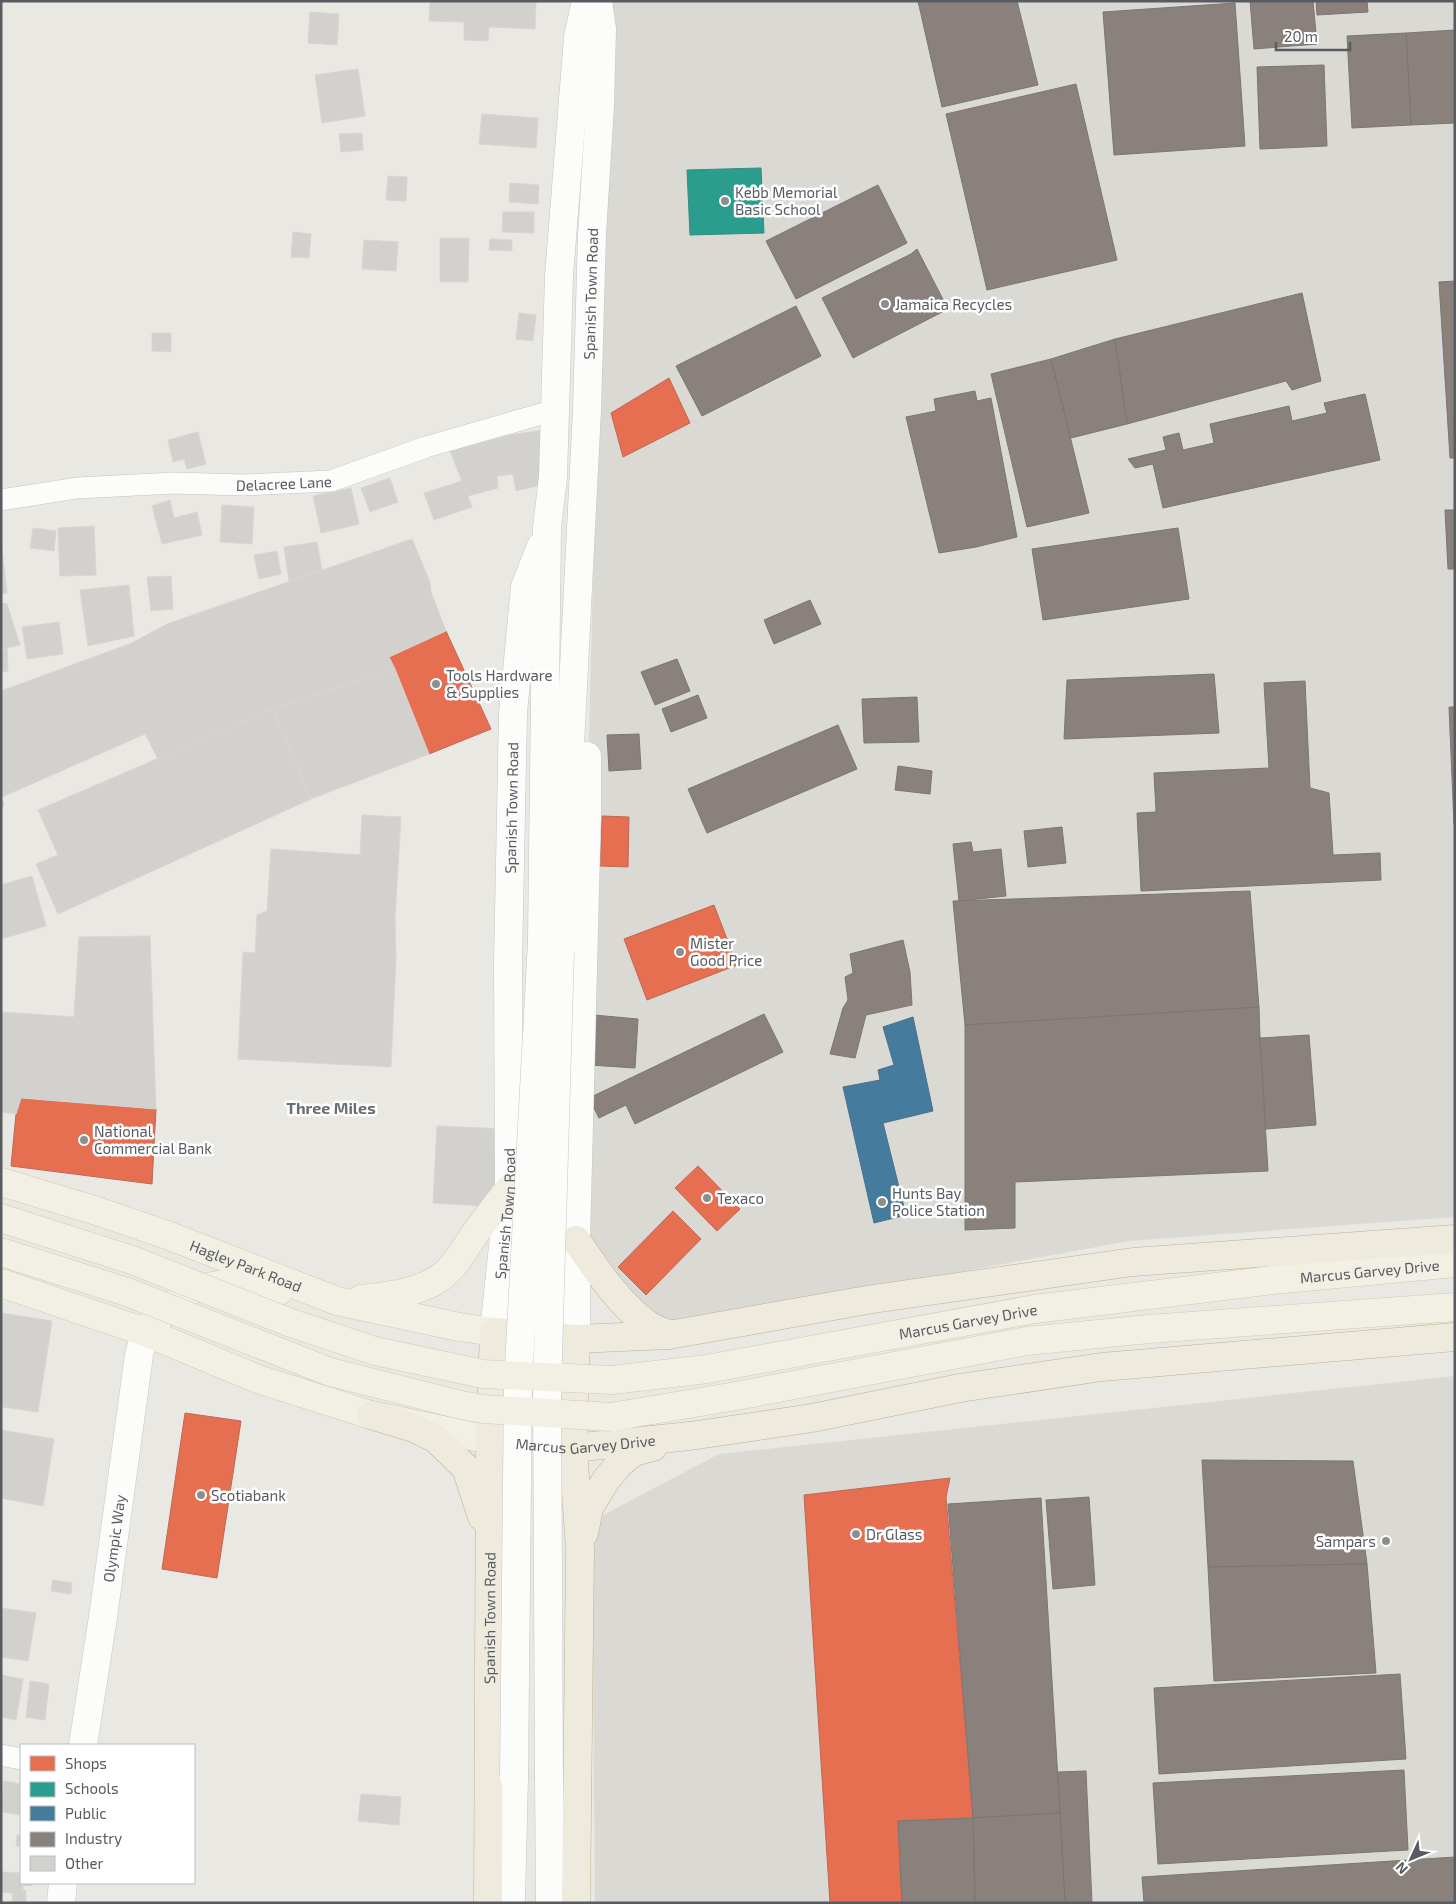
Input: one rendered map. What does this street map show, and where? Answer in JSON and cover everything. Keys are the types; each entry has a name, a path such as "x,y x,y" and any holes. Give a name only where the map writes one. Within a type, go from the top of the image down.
{"highway":[{"name":"Marcus Garvey Drive","path":"494,1332 576,1339 669,1335 874,1299 1133,1262 1455,1239"},
{"path":"576,1240 597,1270 628,1307 648,1325 669,1335"},
{"name":"Spanish Town Road","path":"488,1903 490,1440 494,1332"},
{"name":"Marcus Garvey Drive","path":"490,1440 573,1448 690,1436 812,1418 960,1388 1102,1367 1455,1337"},
{"name":"Spanish Town Road","path":"576,1339 573,1448 580,1550 576,1903"},
{"path":"371,1415 414,1428 436,1440 466,1468 483,1519 490,1585"},
{"path":"580,1550 590,1508 606,1480 620,1463 634,1452 690,1436"}],"main road":[{"name":"Spanish Town Road","path":"550,1903 547,1389 551,942 547,528 553,477 559,276 578,37 586,1"},
{"name":"Spanish Town Road","path":"511,1903 518,1385 578,588 587,410 592,234 600,106 602,29 598,1"},
{"name":"Spanish Town Road","path":"494,1332 509,1189 508,962 513,713 525,587 547,528"},
{"name":"Spanish Town Road","path":"576,1339 576,1240 587,814 586,664 578,588"},
{"name":"Hagley Park Road","path":"1,1182 97,1211 167,1235 337,1301 459,1327 494,1332"},
{"path":"145,1332 190,1290 230,1283 337,1301 387,1296 415,1290 436,1281 455,1265 470,1241 509,1189"},
{"name":"Marcus Garvey Drive","path":"1,1218 132,1260 291,1324 375,1351 483,1374 612,1380 707,1369 1035,1309 1273,1280 1455,1263"},
{"name":"Marcus Garvey Drive","path":"1,1252 127,1292 330,1372 483,1409 611,1417 736,1396 1027,1341 1455,1307"},
{"path":"1,1283 145,1332 258,1379 371,1415 490,1440"},
{"name":"Olympic Way","path":"83,1744 103,1617 139,1355 145,1332"},
{"path":"61,1903 63,1884"}],"street":[{"name":"Delacree Lane","path":"1,500 77,488 174,483 243,485 331,481 426,447 555,410"},
{"path":"1,1755 20,1759"}],"shaded area":[{"path":"608,1 1455,1 1455,1217 1129,1241 670,1325 626,1290 576,1240"},
{"path":"1455,1376 1455,1903 595,1903 592,1521 719,1454"}],"building: Shops":[{"path":"669,378 690,423 623,457 611,413"},
{"name":"Tools Hardware & Supplies","path":"446,631 491,729 429,754 389,657"},
{"path":"602,816 629,817 628,867 600,866"},
{"name":"Mister Good Price","path":"714,905 737,965 647,1000 624,939"},
{"name":"National Commercial Bank","path":"21,1098 156,1109 152,1184 11,1166 16,1114"},
{"name":"Texaco","path":"698,1166 740,1209 717,1231 675,1188"},
{"name":"Texaco","path":"673,1211 701,1239 646,1295 618,1267"},
{"name":"Scotiabank","path":"185,1413 241,1421 217,1578 162,1569"},
{"path":"950,1478 946,1497 973,1818 898,1821 902,1903 830,1903 804,1495"}],"building: Schools":[{"name":"Kebb Memorial Basic School","path":"761,168 764,233 690,235 687,170"}],"building: Public":[{"path":"913,1017 933,1111 883,1123 906,1215 874,1223 843,1087 880,1080 878,1070 894,1065 883,1027"}],"building: Industry":[{"path":"918,1 1017,1 1038,85 942,107"},
{"path":"1250,1 1313,1 1317,44 1254,49"},
{"path":"1316,1 1367,1 1368,12 1317,15"},
{"path":"1235,3 1245,146 1114,155 1103,12"},
{"path":"1455,30 1455,123 1411,125 1406,33"},
{"path":"1406,33 1411,125 1352,128 1347,36"},
{"path":"1324,65 1327,146 1260,149 1257,67"},
{"path":"1076,84 1117,260 987,290 946,114"},
{"path":"878,185 907,243 796,299 766,241"},
{"name":"Jamaica Recycles","path":"917,249 948,309 853,358 822,298 911,254"},
{"path":"1455,281 1455,458 1450,458 1439,282"},
{"path":"1302,293 1321,381 1292,390 1286,381 1127,424 1115,339"},
{"path":"796,306 821,356 702,416 676,366"},
{"path":"1115,339 1127,424 1071,438 1051,359"},
{"path":"1051,359 1089,513 1027,527 991,374"},
{"path":"975,391 977,401 991,398 1017,537 976,547 939,553 906,417 936,411 934,399"},
{"path":"1365,394 1380,460 1163,508 1153,464 1135,468 1128,459 1166,450 1163,437 1179,433 1183,450 1214,443 1210,424 1289,406 1292,421 1327,413 1324,403"},
{"path":"1445,510 1455,510 1455,569 1448,569"},
{"path":"1178,528 1189,599 1043,620 1032,549"},
{"path":"810,600 821,624 774,644 764,620"},
{"path":"677,659 690,691 655,705 641,672"},
{"path":"1214,674 1219,733 1064,739 1067,680"},
{"path":"1305,681 1310,788 1329,793 1333,855 1380,853 1381,880 1141,891 1137,813 1156,812 1154,773 1269,768 1264,683"},
{"path":"698,695 707,718 671,732 662,709"},
{"path":"917,697 919,742 864,743 862,699"},
{"path":"1449,707 1455,707 1455,824 1454,824"},
{"path":"838,725 857,769 707,833 688,789"},
{"path":"639,734 641,769 609,771 607,735"},
{"path":"898,766 932,771 930,794 895,790"},
{"path":"1062,827 1066,863 1028,867 1024,831"},
{"path":"971,842 973,852 1001,849 1006,896 959,901 953,844"},
{"path":"1250,891 1259,1007 965,1025 953,901"},
{"path":"903,940 910,972 912,1005 866,1015 855,1058 830,1054 843,1008 848,1000 845,977 853,973 850,954"},
{"path":"1259,1007 1268,1171 1015,1182 1015,1228 965,1230 965,1025"},
{"path":"764,1014 783,1052 635,1124 626,1105 599,1118 589,1098"},
{"path":"594,1015 638,1019 635,1068 590,1065"},
{"path":"1309,1035 1316,1125 1266,1129 1260,1038"},
{"path":"1202,1460 1353,1461 1367,1564 1208,1567"},
{"path":"1089,1497 1095,1585 1053,1589 1046,1500"},
{"path":"1041,1498 1060,1813 973,1818 948,1504"},
{"path":"1367,1564 1376,1673 1214,1681 1208,1567"},
{"path":"1400,1674 1406,1759 1159,1774 1154,1688"},
{"path":"1404,1770 1408,1850 1158,1864 1153,1783"},
{"path":"1086,1771 1092,1903 1065,1903 1058,1772"},
{"path":"1060,1813 1065,1903 975,1903 973,1818"},
{"path":"973,1818 975,1903 902,1903 898,1821"},
{"path":"1455,1857 1455,1903 1144,1903 1142,1877"}],"building: Other":[{"path":"430,1 536,1 535,29 489,27 488,41 464,40 464,22 429,21"},
{"path":"310,12 339,14 337,45 308,43"},
{"path":"358,69 365,116 322,123 315,75"},
{"path":"482,114 538,118 536,148 479,144"},
{"path":"362,133 363,150 341,152 339,134"},
{"path":"388,176 407,177 406,201 386,200"},
{"path":"510,183 539,185 538,204 509,202"},
{"path":"503,212 534,212 534,233 502,232"},
{"path":"293,232 311,234 309,258 291,257"},
{"path":"440,238 469,238 468,282 440,282"},
{"path":"490,239 512,240 512,251 489,250"},
{"path":"364,240 398,242 396,271 362,269"},
{"path":"519,313 536,315 533,341 516,339"},
{"path":"152,333 171,333 171,352 152,351"},
{"path":"544,430 549,483 516,491 513,474 497,476 498,488 468,496 450,451 510,435"},
{"path":"198,432 206,464 187,469 184,459 173,462 168,440"},
{"path":"390,478 398,502 370,512 361,488"},
{"path":"462,481 472,507 434,520 424,493"},
{"path":"351,488 359,524 321,533 313,496"},
{"path":"170,500 174,518 197,512 202,535 162,544 152,506"},
{"path":"222,505 254,507 252,544 220,542"},
{"path":"94,526 96,575 60,576 58,528"},
{"path":"33,528 56,531 54,551 30,548"},
{"path":"412,539 430,582 431,592 446,631 389,657 395,669 273,709 158,759 145,734 2,797 4,806 1,808 1,691 132,643 167,624"},
{"path":"1,541 7,593 1,594"},
{"path":"317,542 322,570 289,581 284,547"},
{"path":"277,551 281,574 259,579 254,555"},
{"path":"171,576 173,609 151,611 147,577"},
{"path":"129,585 134,636 88,646 80,590"},
{"path":"1,603 7,604 20,645 1,649"},
{"path":"59,622 63,654 27,659 22,627"},
{"path":"7,648 8,671 1,672 1,651"},
{"path":"395,669 429,754 311,799 273,709"},
{"path":"273,709 311,799 58,914 36,864 58,855 38,810"},
{"path":"362,815 401,817 395,918 396,957 391,1067 238,1059 243,952 255,953 257,915 267,911 271,849 360,855"},
{"path":"32,876 46,926 1,939 1,885"},
{"path":"150,936 156,1109 21,1098 16,1114 1,1112 1,1012 74,1017 79,937"},
{"path":"437,1126 504,1129 501,1188 484,1206 433,1203"},
{"path":"1,1313 52,1321 38,1412 2,1407"},
{"path":"1,1430 54,1439 43,1506 1,1498"},
{"path":"53,1580 72,1583 71,1594 51,1591"},
{"path":"1,1608 36,1613 28,1661 1,1657"},
{"path":"1,1675 23,1679 16,1720 1,1717"},
{"path":"30,1681 49,1684 45,1720 26,1717"},
{"path":"4,1781 20,1784 20,1815 1,1812"},
{"path":"361,1794 401,1797 399,1825 358,1821"},
{"path":"17,1835 20,1835 20,1847 16,1846"},
{"path":"1,1872 20,1873 20,1884 32,1884 32,1886 23,1885 23,1890 26,1890 26,1903 12,1903 13,1893 1,1892"}],"place":[{"name":"Kebb Memorial Basic School","path":"725,201"},
{"name":"Jamaica Recycles","path":"885,304"},
{"name":"Tools Hardware & Supplies","path":"436,684"},
{"name":"Mister Good Price","path":"680,952"},
{"name":"National Commercial Bank","path":"84,1140"},
{"name":"Texaco","path":"707,1198"},
{"name":"Hunts Bay Police Station","path":"882,1202"},
{"name":"Scotiabank","path":"201,1495"},
{"name":"Dr Glass","path":"856,1534"},
{"name":"Sampars","path":"1386,1541"}],"district":[{"name":"Three Miles","path":"331,1107"}]}
